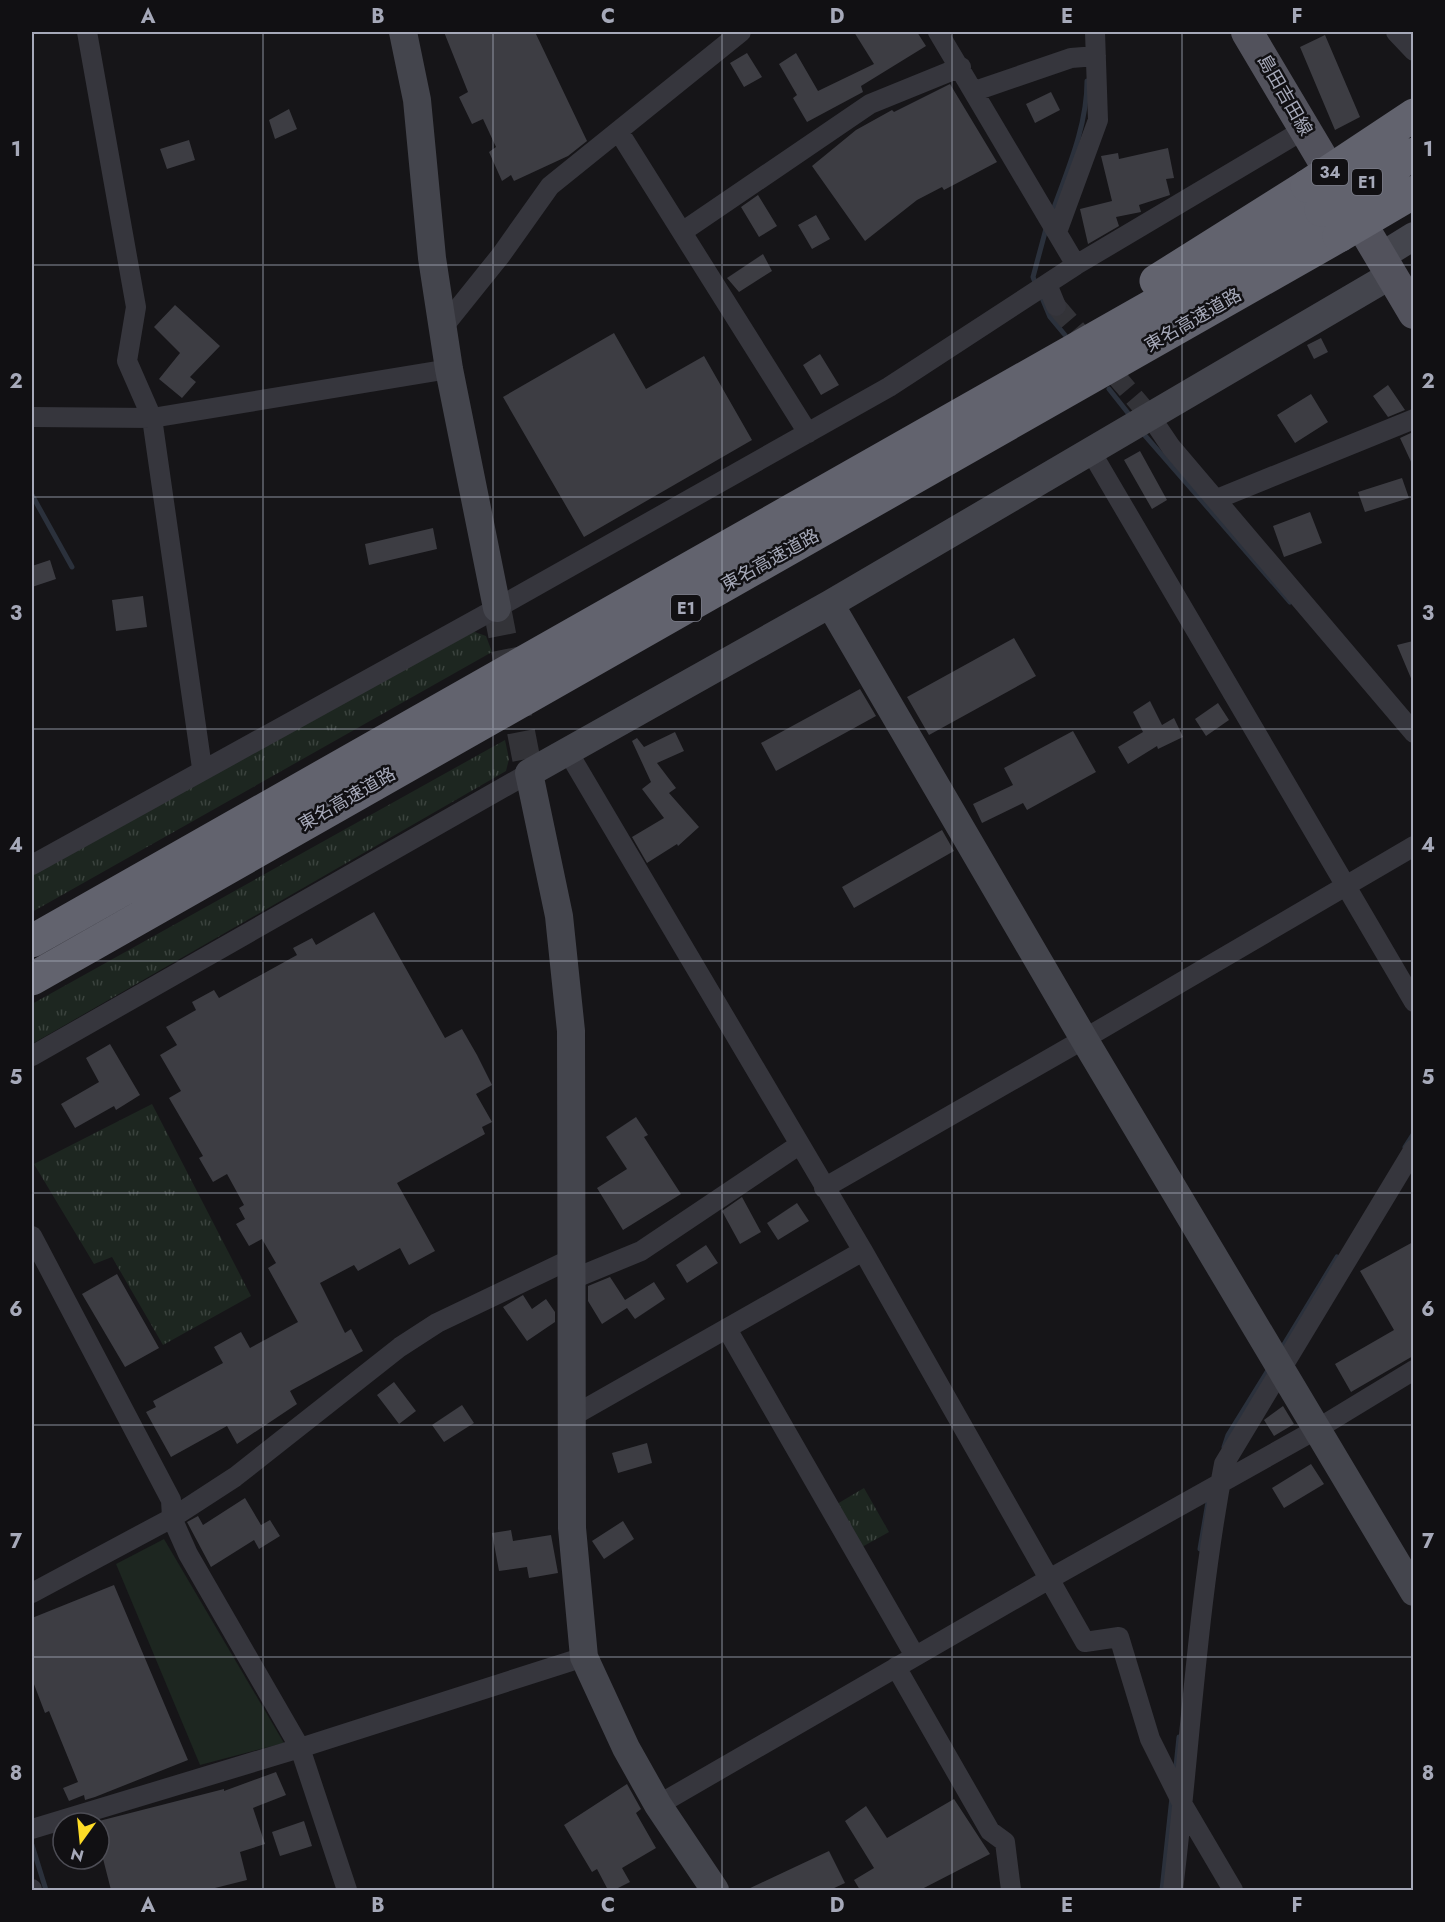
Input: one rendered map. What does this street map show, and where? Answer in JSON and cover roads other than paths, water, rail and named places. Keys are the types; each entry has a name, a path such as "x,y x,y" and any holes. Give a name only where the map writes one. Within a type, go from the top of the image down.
{"highway":[{"path":"1314,198 1413,115"},
{"name":"東名高速道路","path":"32,941 844,480 1314,198 1413,154"},
{"name":"東名高速道路","path":"32,979 1413,192"}],"main road":[{"name":"島田吉田線","path":"1247,32 1413,313"}],"street":[{"path":"87,32 136,307 127,361 152,418 202,768"},
{"path":"403,32 417,100 432,258 449,369 497,608"},
{"path":"444,326 501,255 550,186 620,132 741,32"},
{"path":"938,32 961,67 1076,265"},
{"path":"1057,232 1098,120 1095,32"},
{"path":"1396,32 1413,51"},
{"path":"975,91 1075,57 1095,56"},
{"path":"682,232 870,104 961,67"},
{"path":"32,865 202,768 497,608 889,387 1076,265 1305,129"},
{"path":"620,132 808,433"},
{"path":"32,1056 830,604 1141,421 1385,266 1413,236"},
{"path":"1046,285 1056,306"},
{"path":"32,417 152,418 449,369"},
{"path":"1217,499 1413,419"},
{"path":"1141,421 1171,447 1217,499 1413,733"},
{"path":"1090,450 1413,1002"},
{"path":"830,604 1084,1040 1413,1592"},
{"path":"568,752 863,1251 1051,1578 1085,1642 1119,1637 1149,1739 1182,1803 1233,1890"},
{"path":"529,773 560,916 571,1031 572,1528 584,1657 626,1748 658,1805 715,1890"},
{"path":"824,1188 1084,1040 1413,846"},
{"path":"32,1593 172,1518 235,1477 400,1347 437,1323 573,1268 641,1251 799,1145"},
{"path":"1173,1890 1196,1659 1224,1464 1276,1360 1413,1149"},
{"path":"33,1241 171,1500 172,1518 188,1554 300,1748 337,1868 347,1890"},
{"path":"571,1417 863,1251"},
{"path":"727,1329 915,1656"},
{"path":"658,1805 1051,1578 1317,1429 1413,1370"},
{"path":"35,1828 300,1748 584,1657"},
{"path":"896,1667 990,1831 1005,1842 1011,1890"}],"waterway":[{"path":"1052,213 1080,132 1087,81"},
{"path":"1036,285 1033,277 1047,225"},
{"path":"1040,293 1050,317 1065,335"},
{"path":"1109,389 1132,418"},
{"path":"1141,431 1290,602"},
{"path":"32,495 72,567"},
{"path":"1405,1147 1414,1133"},
{"path":"1280,1351 1337,1257"},
{"path":"1224,1447 1228,1435 1270,1367"},
{"path":"1200,1549 1209,1496"},
{"path":"1175,1776 1179,1737"},
{"path":"1162,1890 1172,1797"},
{"path":"32,1845 46,1890"}],"tunnel":[{"path":"1056,306 1150,416"},
{"path":"497,608 529,773"}]}
